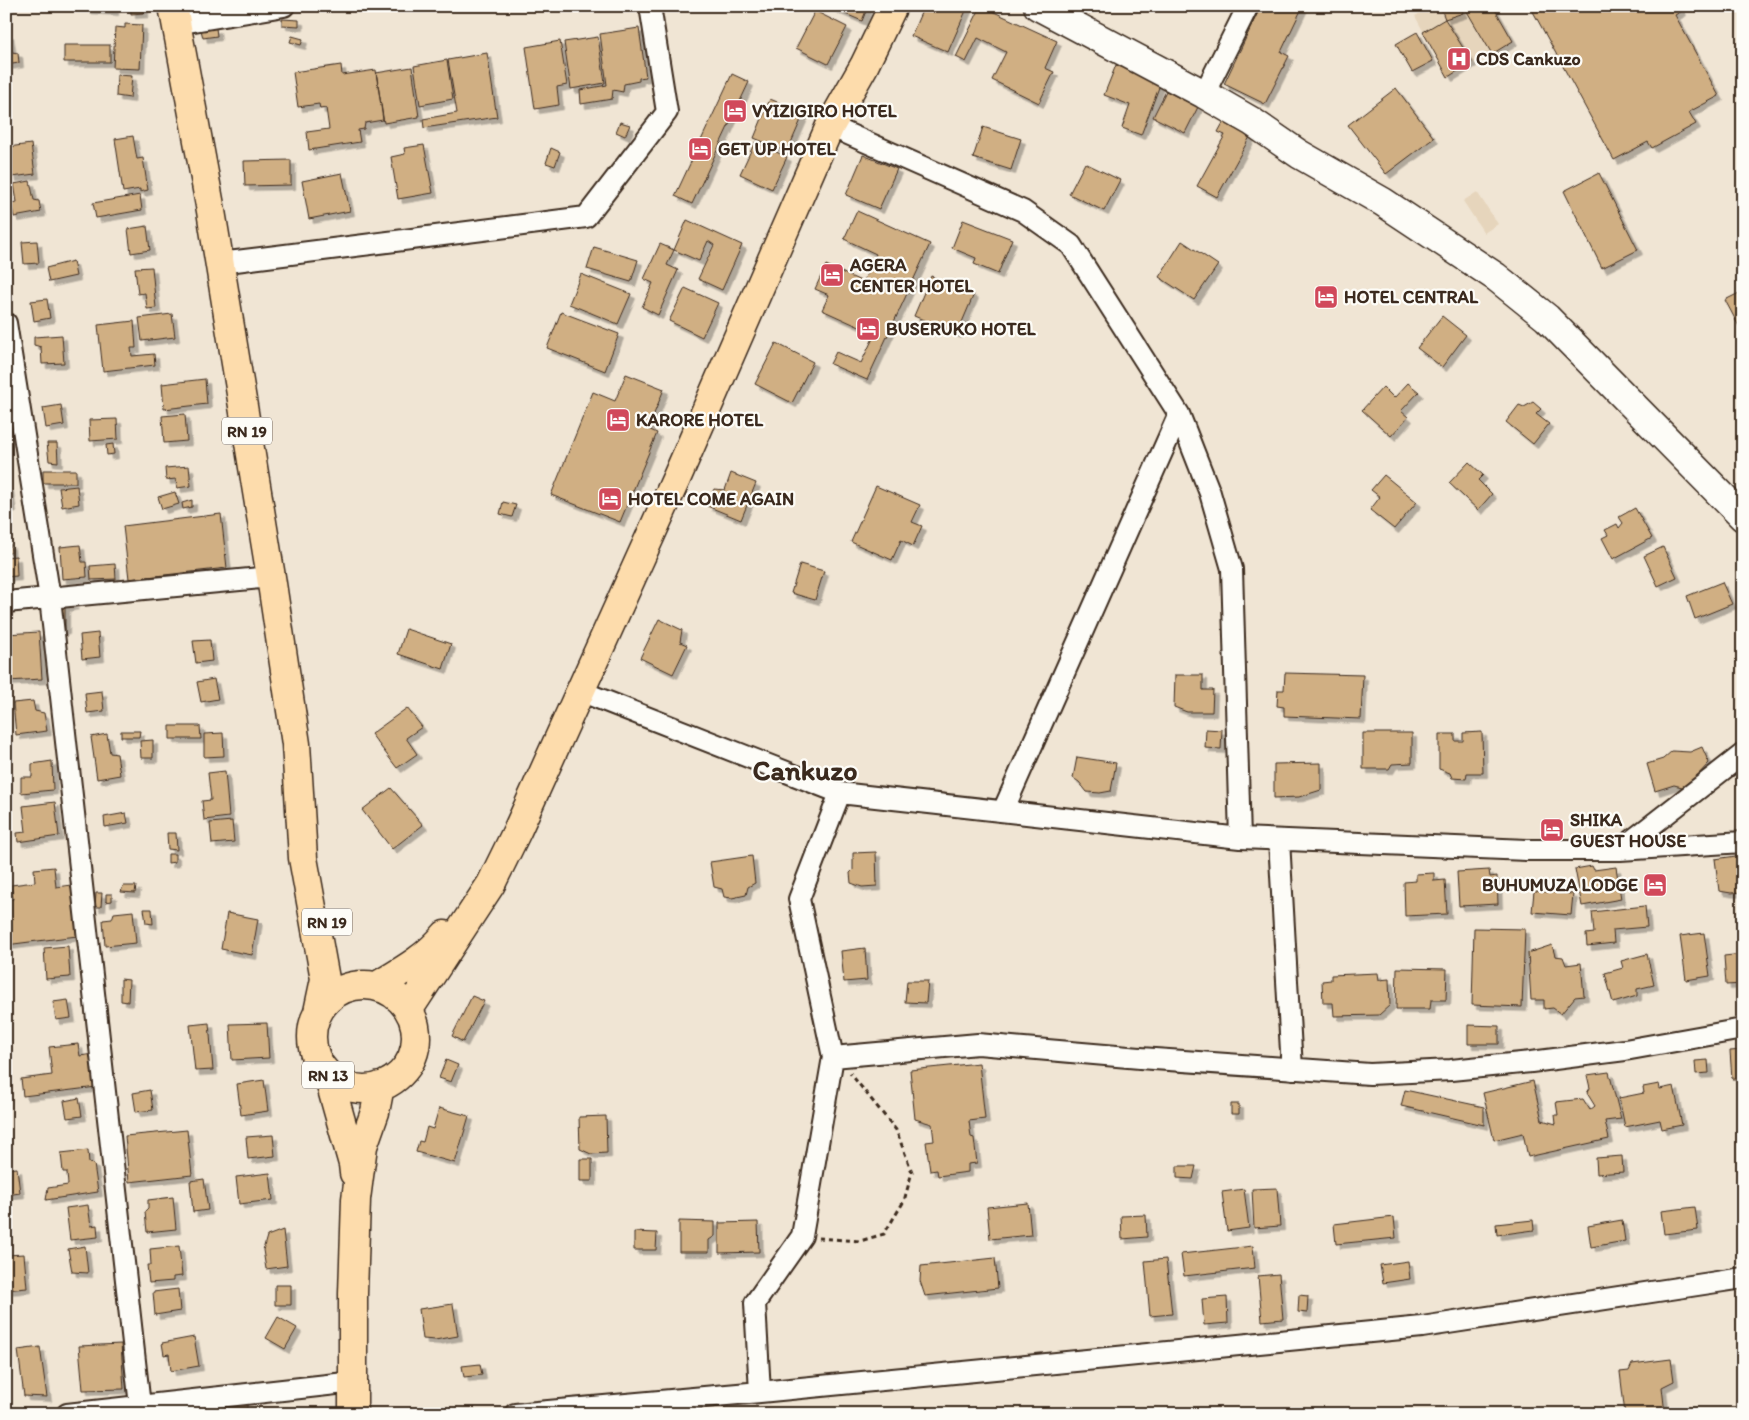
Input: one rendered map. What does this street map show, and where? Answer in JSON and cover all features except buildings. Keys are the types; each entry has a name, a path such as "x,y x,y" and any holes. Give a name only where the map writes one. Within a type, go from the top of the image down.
{"main road":[{"path":"350,986 363,984 377,986 395,994 409,1009 491,884 518,831 677,477 830,126 864,66 893,6"},
{"path":"1038,6 1251,121 1299,154 1383,202 1496,277 1547,318 1743,517"},
{"name":"RN 19","path":"174,15 220,263 296,744 303,858 325,979 318,1012"},
{"name":"RN 19","path":"303,858 350,986"},
{"path":"377,986 406,969 435,947 491,884"},
{"name":"RN 13","path":"350,986 337,992 326,1001 318,1012 312,1038 314,1052 320,1064 328,1075 340,1083 366,1089 392,1081 402,1072 411,1061 416,1048 416,1028 409,1009"},
{"name":"RN 13","path":"328,1075 353,1164 356,1199"},
{"name":"RN 13","path":"353,1414 352,1294 356,1199 363,1146 375,1112 380,1086"}],"street":[{"path":"174,15 284,6"},
{"path":"220,263 586,217 667,112 650,6"},
{"path":"1204,94 1248,6"},
{"path":"830,126 1022,210 1072,245 1179,414 1210,492 1232,570 1240,838"},
{"path":"6,323 50,598 140,1410"},
{"path":"1003,811 1179,414"},
{"path":"6,602 271,577"},
{"path":"580,691 840,793 1240,838 1528,850 1620,850 1743,842"},
{"path":"1620,850 1743,754"},
{"path":"760,1392 755,1303 802,1236 833,1057 799,899 840,793"},
{"path":"1279,840 1292,1069"},
{"path":"833,1057 978,1044 1370,1074 1451,1070 1531,1062 1625,1050 1743,1029"},
{"path":"515,1414 1422,1327 1743,1278"},
{"path":"67,1414 140,1410 354,1382"}],"path":[{"path":"802,1236 860,1241 884,1234 904,1201 912,1172 896,1130 857,1079 833,1057"}],"shaded area":[{"name":"CDS Cankuzo","path":"1433,6 1494,6 1513,41 1448,77 1415,16"},
{"path":"1477,192 1498,224 1484,233 1463,201"}],"place":[{"name":"CDS Cankuzo","path":"1459,59"},
{"name":"VYIZIGIRO HOTEL","path":"735,111"},
{"name":"GET UP HOTEL","path":"700,149"},
{"name":"AGERA CENTER HOTEL","path":"832,275"},
{"name":"HOTEL CENTRAL","path":"1326,297"},
{"name":"BUSERUKO HOTEL","path":"868,329"},
{"name":"KARORE HOTEL","path":"618,420"},
{"name":"HOTEL COME AGAIN","path":"610,499"},
{"name":"SHIKA GUEST HOUSE","path":"1552,830"},
{"name":"BUHUMUZA LODGE","path":"1655,885"}],"district":[{"name":"Cankuzo","path":"805,770"}]}
